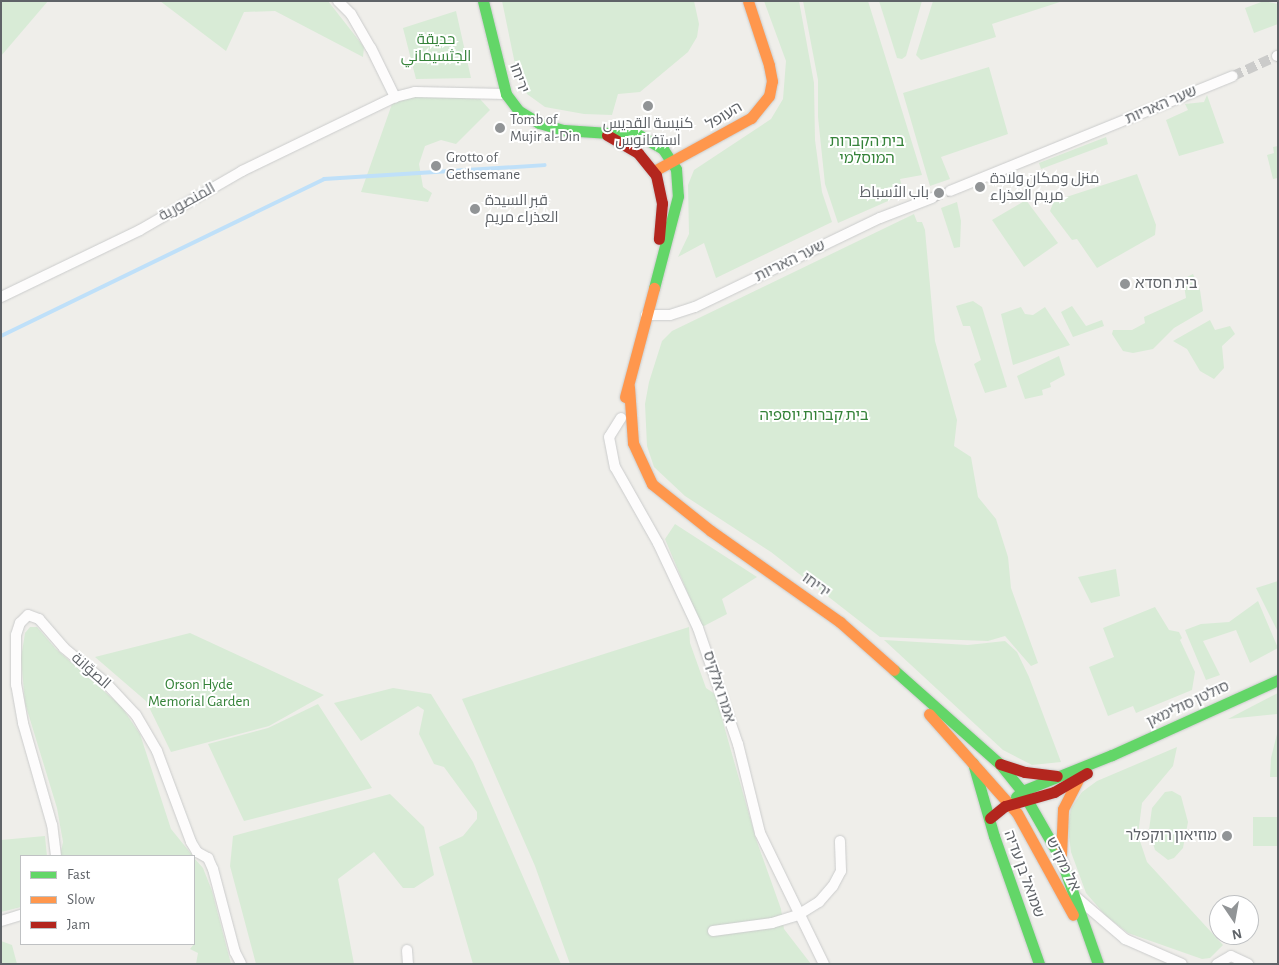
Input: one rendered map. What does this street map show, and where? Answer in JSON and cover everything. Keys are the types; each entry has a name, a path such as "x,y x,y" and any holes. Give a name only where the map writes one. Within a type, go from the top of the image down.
{"main road":[{"name":"יריחו","path":"483,1 506,94 519,112 539,123 564,130 639,135 655,143 672,161 678,177 678,196 658,266 621,418 623,446 639,482 681,517 711,531"},
{"name":"העופל","path":"654,171 752,118 769,96 772,81 769,65 748,1"},
{"name":"יריחו","path":"599,132 630,147 654,171 662,203 658,266"},
{"name":"יריחו","path":"629,387 633,443 643,470 668,499 817,604 1000,764 1029,801"},
{"name":"יריחו","path":"895,673 1011,804"},
{"name":"סולטן סולימאן","path":"1022,790 1112,755 1275,680"},
{"name":"סולטן סולימאן","path":"1011,804 1029,801 1078,779 1112,755"},
{"path":"970,757 990,818"},
{"path":"1000,764 1034,774 1062,776"},
{"path":"1060,859 1063,809 1078,779"},
{"path":"1011,804 1022,790"},
{"name":"אל מקדש","path":"1029,801 1060,859 1098,964"},
{"name":"שמואל בן עדיה","path":"1011,804 990,818 1039,964"},
{"name":"אל מקדש","path":"1011,804 1032,835 1087,938"}],"street":[{"path":"338,1 351,14 371,48 395,96 415,92 506,94"},
{"name":"שער האריות","path":"950,191 1233,76"},
{"name":"المنصورية","path":"1,297 140,230 166,212 242,171 374,108 395,96"},
{"name":"שער האריות","path":"646,315 670,315 695,307 880,218 932,198"},
{"name":"אמרו אלקיס","path":"621,418 609,437 615,467 658,543 698,628 738,744 760,833 798,915 824,964"},
{"name":"الصوّانة","path":"56,855 52,825 23,723 16,685 16,635 20,623 28,615 39,619 64,648 105,682 136,715 157,751 196,852 208,858 213,869 235,952 241,964"},
{"path":"713,931 772,923 798,915 819,902 833,886 840,871 840,841"},
{"path":"1049,870 1074,895 1125,939 1182,964"},
{"path":"1,922 20,915"},
{"path":"407,950 408,964"},
{"path":"1217,964 1231,956 1248,964"}],"green space":[{"path":"1,1 48,1 1,56"},
{"path":"160,1 328,1 364,47 363,57 275,11 244,12 226,51"},
{"path":"502,1 694,1 699,24 697,37 688,52 640,92 618,94 612,115 584,114 545,107 527,94 516,69"},
{"path":"764,1 799,1 814,83 815,140 822,192 832,222 716,278 704,243 678,257 689,234 688,185 694,170 771,119 783,99 786,61"},
{"name":"בית הקברות המוסלמי","path":"803,1 868,1 922,175 900,179 904,194 838,223 825,184 818,117 818,80"},
{"path":"879,1 922,1 906,56 902,59 897,58"},
{"path":"933,1 1063,1 992,24 996,37 921,60 916,55"},
{"path":"1264,1 1278,4 1278,24 1254,33 1245,8"},
{"name":"حديقة الجثسيماني","path":"456,11 471,78 416,79 403,28"},
{"path":"989,67 1008,134 941,157 950,179 930,186 903,93"},
{"path":"1207,95 1224,143 1179,156 1166,120 1188,110 1185,104 1204,102"},
{"path":"414,96 480,99 490,110 456,144 441,140 425,146 419,164 423,187 432,193 428,202 361,192 392,104"},
{"path":"1106,137 1108,144 1041,169 1039,163"},
{"path":"1278,146 1278,178 1273,179 1267,155 1274,153 1273,147"},
{"path":"1137,174 1156,225 1155,235 1097,268 1077,239 1072,240 1050,211 1054,201"},
{"path":"1026,200 1058,243 1024,267 992,220"},
{"path":"957,202 961,221 960,247 954,248 941,208"},
{"name":"בית קברות יוספיה","path":"914,214 917,222 922,222 925,230 935,341 957,420 954,446 971,457 978,497 996,519 1008,557 1011,588 1038,663 1031,666 1005,636 988,641 880,637 771,552 685,496 654,467 647,446 645,404 649,382 662,341 672,331"},
{"path":"1193,274 1200,290 1203,311 1174,328 1153,349 1133,353 1123,351 1112,334 1113,330 1132,330 1145,323 1144,317 1186,298 1183,279"},
{"path":"973,301 982,307 1007,387 985,393 974,364 981,360 970,326 963,326 956,306"},
{"path":"1072,306 1086,326 1102,320 1104,326 1073,337 1061,312"},
{"path":"1021,307 1025,314 1033,315 1045,307 1070,345 1013,365 1001,314"},
{"path":"1210,320 1215,330 1230,326 1235,334 1222,346 1224,368 1214,379 1200,371 1187,349 1173,341"},
{"path":"1059,356 1065,375 1050,383 1051,387 1042,390 1043,395 1025,399 1017,376"},
{"path":"675,524 757,577 722,599 727,614 702,627 665,539"},
{"path":"1116,569 1120,596 1091,603 1078,577"},
{"path":"1278,581 1278,632 1256,588"},
{"path":"1258,601 1278,648 1250,663 1236,630 1203,641 1220,675 1206,680 1185,630 1201,624 1229,622"},
{"path":"1155,607 1169,630 1179,632 1182,638 1180,640 1195,672 1192,690 1136,713 1133,706 1108,716 1089,667 1114,657 1103,628"},
{"path":"30,627 37,627 56,649 121,706 140,734 171,829 192,855 60,855 63,842 57,808 25,703 21,658 25,633"},
{"path":"689,627 690,643 706,688 715,694 756,839 781,909 784,929 811,964 570,964 535,866 462,699"},
{"name":"Orson Hyde Memorial Garden","path":"190,633 324,695 269,726 171,752 146,701 95,657"},
{"path":"884,640 968,645 1005,641 1017,652 1029,677 1061,762 1032,765 1003,750"},
{"path":"393,688 431,694 473,762 561,964 473,964 439,847 463,836 477,819 477,812 444,767 434,764 419,734 424,710 418,706 361,741 334,703"},
{"path":"1278,693 1278,714 1228,719 1245,710"},
{"path":"318,704 372,788 244,821 208,744 268,728"},
{"path":"1278,730 1278,777 1270,777 1271,758"},
{"path":"1177,747 1173,766 1142,803 1138,835 1147,862 1209,930 1209,945 1223,945 1210,958 1202,959 1128,933 1106,916 1086,893 1071,852 1068,828 1071,808 1082,792 1097,781"},
{"path":"1172,791 1181,796 1188,822 1183,848 1174,858 1168,860 1155,850 1149,830 1152,808 1165,792"},
{"path":"390,794 424,827 434,875 414,888 403,888 374,852 338,879 354,964 256,964 230,866 233,836"},
{"path":"1253,817 1278,817 1278,846 1253,846"},
{"path":"45,836 47,855 20,855 20,907 1,912 1,840"},
{"path":"195,859 203,868 212,891 231,964 196,964 198,953 190,949 195,945"},
{"path":"1,941 12,945 17,964 1,964"}],"waterway":[{"path":"1,336 324,179 545,165"}],"tunnel":[{"path":"1233,76 1277,56"},
{"path":"932,198 950,191"}],"traffic: fast":[{"path":"483,1 506,94 519,111 539,123 564,130 639,135 663,149 676,169 678,196 654,288"},
{"path":"894,670 1000,764 1022,791 1061,859 1098,964"},
{"path":"1016,797 1022,791 1112,755 1278,680"},
{"path":"973,763 994,836 1039,964"}],"traffic: slow":[{"path":"654,171 751,118 769,96 772,81 769,65 748,1"},
{"path":"625,397 654,288"},
{"path":"629,387 633,443 652,484 711,531 840,622 894,670"},
{"path":"929,714 1017,813 1073,915"},
{"path":"1061,855 1063,809 1078,779"}],"traffic: jam":[{"path":"607,135 638,153 656,175 662,203 659,239"},
{"path":"1000,764 1025,772 1057,776"},
{"path":"990,818 1005,806 1054,792 1087,773"}],"place":[{"name":"كنيسة القديس استفانوس","path":"648,106"},
{"name":"Tomb of Mujir al-Din","path":"500,128"},
{"name":"Grotto of Gethsemane","path":"436,166"},
{"name":"منزل ومكان ولادة مريم العذراء","path":"980,187"},
{"name":"باب الأسباط","path":"939,193"},
{"name":"قبر السيدة العذراء مريم","path":"475,209"},
{"name":"בית חסדא","path":"1125,284"},
{"name":"מוזיאון רוקפלר","path":"1227,836"}]}
